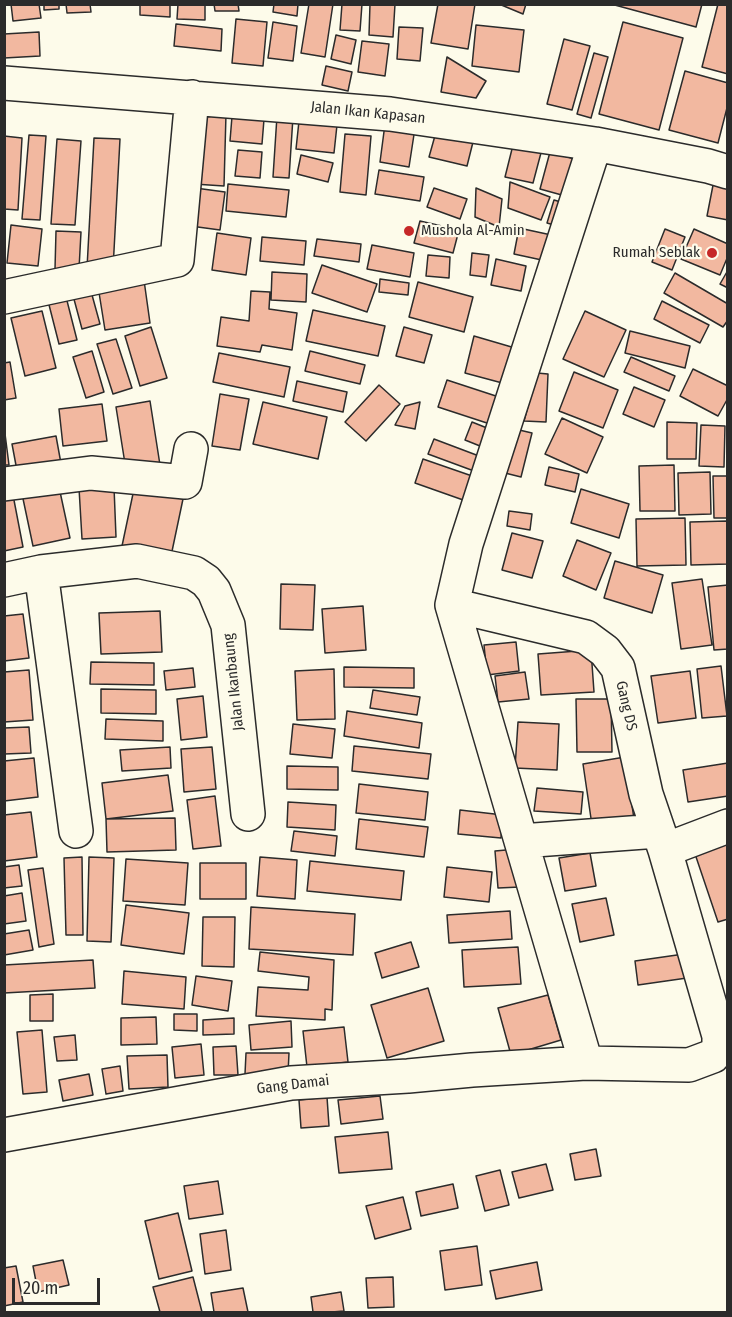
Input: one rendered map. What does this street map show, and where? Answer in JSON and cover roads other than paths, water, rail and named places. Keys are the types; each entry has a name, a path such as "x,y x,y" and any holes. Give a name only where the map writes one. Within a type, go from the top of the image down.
{"street":[{"name":"Jalan Ikan Kapasan","path":"4,83 390,114 595,144 728,172"},
{"path":"4,297 177,260 192,97"},
{"path":"586,1063 452,605 466,544 595,144"},
{"path":"4,484 90,473 185,482 191,449"},
{"name":"Jalan Ikanbaung","path":"4,580 41,572 137,561 194,573 206,581 214,591 228,625 248,814"},
{"path":"41,572 76,831"},
{"name":"Gang DS","path":"452,605 586,637 606,651 618,668 646,794 719,1036 719,1047 712,1056 689,1065 586,1063"},
{"path":"521,841 662,841 728,826"},
{"name":"Gang Damai","path":"4,1135 291,1083 586,1063"}],"place":[{"name":"Mushola Al-Amin","path":"409,231"},
{"name":"Rumah Seblak","path":"712,253"}]}
